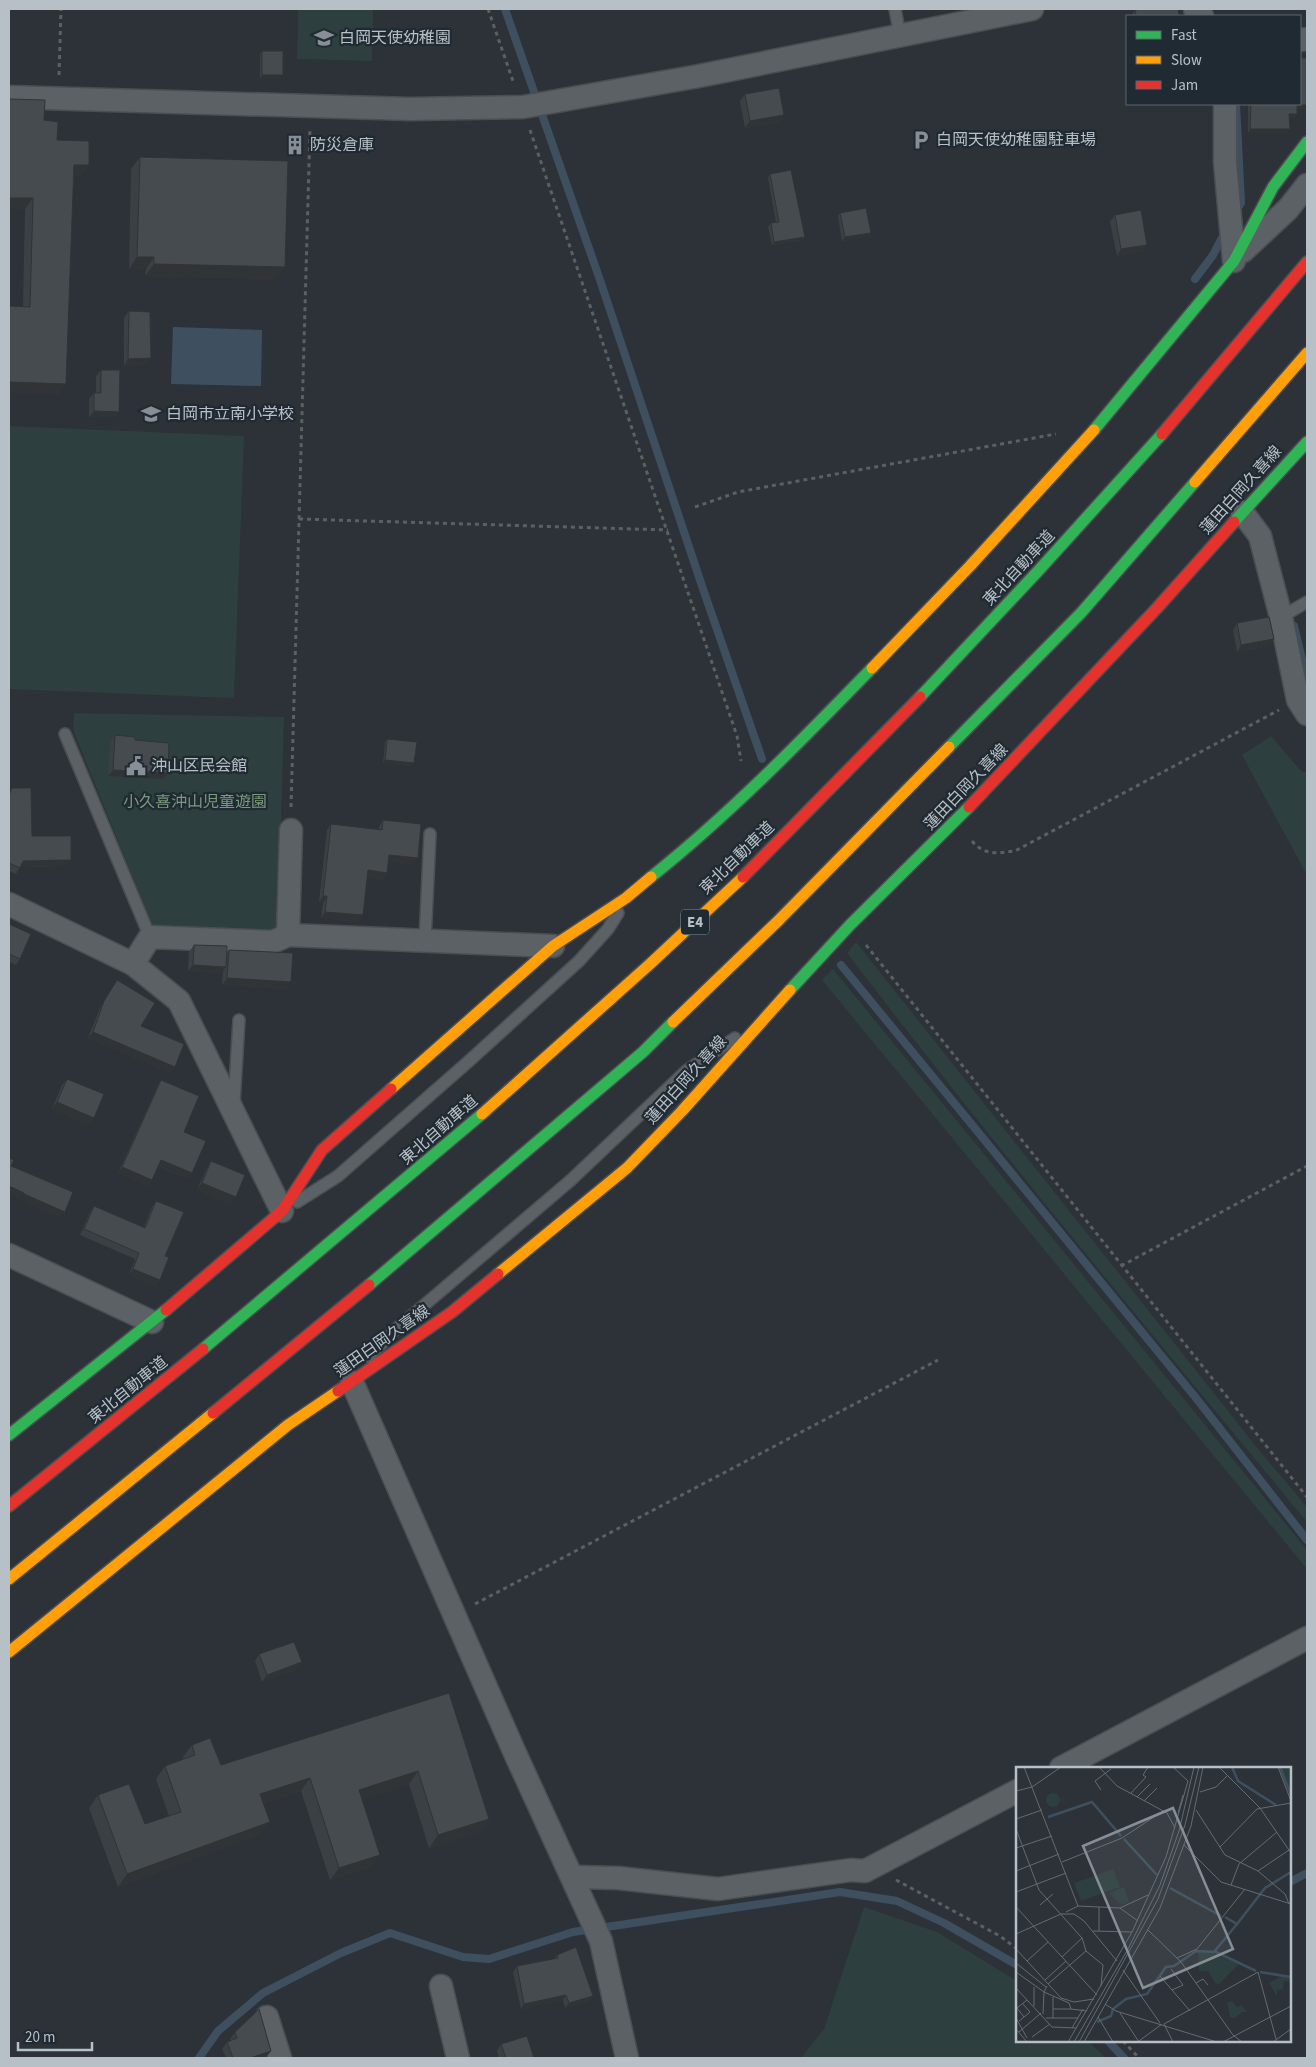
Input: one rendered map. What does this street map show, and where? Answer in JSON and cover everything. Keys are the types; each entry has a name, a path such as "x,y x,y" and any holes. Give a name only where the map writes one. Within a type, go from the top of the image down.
{"main road":[{"path":"9,1435 152,1322 282,1211 322,1150 552,946 626,898 679,855 819,722 970,566 1084,442 1234,260 1273,187 1307,142"},
{"name":"東北自動車道","path":"9,1506 353,1227 600,1009 740,880 884,735 1019,592 1240,343 1307,262"},
{"path":"9,1579 378,1279 643,1052 779,920 1081,613 1307,353"},
{"name":"蓮田白岡久喜線","path":"9,1652 63,1610 288,1425 452,1312 627,1168 682,1112 756,1027 850,925 956,821 1157,608 1307,442"}],"street":[{"path":"9,97 410,109 523,107 590,97 1032,9"},
{"path":"1224,105 1225,162 1234,260"},
{"path":"1234,260 1288,209 1307,185"},
{"path":"1242,512 1260,536 1302,707"},
{"path":"288,935 291,830"},
{"path":"9,904 134,964 179,1001 282,1211"},
{"path":"134,964 150,936 273,942 288,935 552,946"},
{"path":"9,1255 152,1322"},
{"path":"352,1382 514,1751 574,1877 601,1941 627,2058"},
{"path":"1063,1767 1307,1638"},
{"path":"574,1877 618,1878 718,1889 851,1870 865,1871 1016,1792"},
{"path":"441,1986 458,2058"},
{"path":"267,2017 280,2058"}],"lane":[{"path":"895,9 900,36"},
{"path":"1281,618 1307,602"},
{"path":"65,734 150,936"},
{"path":"425,941 430,834"},
{"path":"282,1211 338,1176 469,1061 578,961 608,929 626,898"},
{"path":"234,1112 239,1020"},
{"path":"352,1382 374,1350 395,1330 570,1180 686,1070 723,1044 756,1027"}],"path":[{"path":"59,98 61,9"},
{"path":"488,9 737,736 742,769 757,781"},
{"path":"291,830 310,106"},
{"path":"695,507 738,492 1053,433 1084,442"},
{"path":"299,519 668,530"},
{"path":"956,821 977,848 991,854 1015,851 1302,707"},
{"path":"850,925 1307,1497"},
{"path":"1121,1266 1307,1166"},
{"path":"454,1614 938,1360"},
{"path":"865,1871 880,1873 919,1891 1000,1936 1016,1947"},
{"path":"1124,2042 1139,2058"}],"green space":[{"path":"298,9 373,9 372,61 297,59"},
{"path":"9,426 244,436 234,698 9,689"},
{"name":"小久喜沖山児童遊園","path":"74,713 284,717 278,923 273,934 153,927 73,730"},
{"path":"1271,736 1302,772 1307,772 1307,875 1242,755"},
{"path":"856,942 1259,1450 1307,1507 1307,1522 1074,1240 847,953"},
{"path":"833,969 1307,1550 1307,1569 822,980"},
{"path":"864,1907 937,1932 1016,1980 1016,2042 1089,2042 1106,2058 801,2058 824,2029"}],"water":[{"path":"173,327 262,330 261,386 171,384"}],"building":[{"path":"1178,9 1179,15 1136,15 1135,10"},
{"path":"262,51 283,51 283,75 262,75"},
{"path":"1301,58 1307,58 1307,105 1301,105"},
{"path":"779,88 784,115 750,121 745,94"},
{"path":"9,99 45,100 44,120 58,122 57,140 89,141 89,165 74,165 66,384 9,382 9,306 30,307 33,198 9,198"},
{"path":"1251,105 1297,105 1297,114 1289,114 1290,129 1250,129"},
{"path":"140,157 288,161 285,267 154,264 154,257 137,257"},
{"path":"791,170 805,237 774,242 771,223 779,222 770,174"},
{"path":"866,208 871,233 845,237 840,213"},
{"path":"1141,210 1147,245 1121,249 1115,215"},
{"path":"129,311 150,312 151,358 128,359"},
{"path":"101,370 120,370 119,412 94,411 94,393 101,393"},
{"path":"1269,617 1274,639 1241,645 1237,623"},
{"name":"沖山区民会館","path":"115,735 135,737 135,740 169,743 168,773 113,770"},
{"path":"387,739 417,742 414,763 385,760"},
{"path":"12,788 31,788 32,836 71,836 71,860 23,861 20,868 9,863 9,795"},
{"path":"383,820 421,824 418,858 389,855 387,873 368,870 363,915 325,912 327,896 323,896 331,824 382,830"},
{"path":"9,924 31,934 20,959 9,954"},
{"path":"194,945 227,946 226,967 193,965"},
{"path":"229,950 293,953 291,982 227,978"},
{"path":"117,980 155,1003 141,1026 184,1044 175,1067 93,1032 104,1001"},
{"path":"67,1079 104,1094 94,1118 57,1102"},
{"path":"161,1080 199,1096 184,1132 206,1141 192,1173 161,1160 152,1180 122,1167"},
{"path":"9,1158 14,1160 11,1166 73,1192 65,1212 9,1186"},
{"path":"211,1161 245,1175 236,1197 202,1183"},
{"path":"156,1201 184,1212 165,1256 169,1257 160,1280 133,1269 139,1253 84,1229 94,1206 145,1228"},
{"path":"294,1642 302,1662 267,1675 259,1654"},
{"path":"449,1693 489,1819 438,1835 418,1771 359,1790 380,1855 339,1868 310,1778 260,1794 270,1822 127,1874 98,1795 129,1784 145,1824 181,1812 165,1766 195,1755 192,1745 210,1738 221,1765"},
{"path":"576,1947 593,1996 569,2003 566,1995 524,2004 517,1966 558,1958 557,1955"},
{"path":"259,2009 271,2051 250,2058 233,2058 227,2042 237,2038 235,2032"},
{"path":"527,2036 534,2058 506,2058 501,2044"}],"waterway":[{"path":"505,9 600,280 762,759"},
{"path":"1235,213 1241,203 1236,105"},
{"path":"1195,279 1213,255 1225,232"},
{"path":"1294,626 1307,680"},
{"path":"841,965 1196,1398 1307,1540"},
{"path":"1291,1881 1307,1873"},
{"path":"199,2058 218,2031 263,1993 341,1953 390,1933 463,1957 489,1959 573,1932 840,1892 897,1901 944,1923 1016,1964"},
{"path":"1109,2042 1124,2058"}],"traffic: fast":[{"path":"1094,430 1234,261 1273,187 1307,142"},
{"path":"920,697 1040,569 1162,434"},
{"path":"1234,522 1307,442"},
{"path":"949,747 1081,613 1195,482"},
{"path":"651,877 737,802 872,668"},
{"path":"790,990 850,925 969,807"},
{"path":"369,1285 643,1052 673,1022"},
{"path":"203,1349 482,1114"},
{"path":"9,1435 166,1310"}],"traffic: slow":[{"path":"1195,482 1307,353"},
{"path":"872,668 970,566 1094,430"},
{"path":"673,1022 779,920 949,747"},
{"path":"391,1089 553,946 626,898 651,877"},
{"path":"482,1114 650,964 743,877"},
{"path":"498,1274 627,1168 682,1111 790,990"},
{"path":"9,1652 288,1425 338,1391"},
{"path":"9,1579 213,1413"}],"traffic: jam":[{"path":"1162,434 1307,262"},
{"path":"969,807 1157,608 1234,522"},
{"path":"743,877 920,697"},
{"path":"166,1310 282,1211 322,1150 391,1089"},
{"path":"338,1391 452,1312 498,1274"},
{"path":"213,1413 369,1285"},
{"path":"9,1506 203,1349"}],"place":[{"name":"白岡天使幼稚園","path":"324,38"},
{"name":"白岡天使幼稚園駐車場","path":"921,140"},
{"name":"防災倉庫","path":"295,145"},
{"name":"白岡市立南小学校","path":"151,414"},
{"name":"沖山区民会館","path":"136,766"}]}
